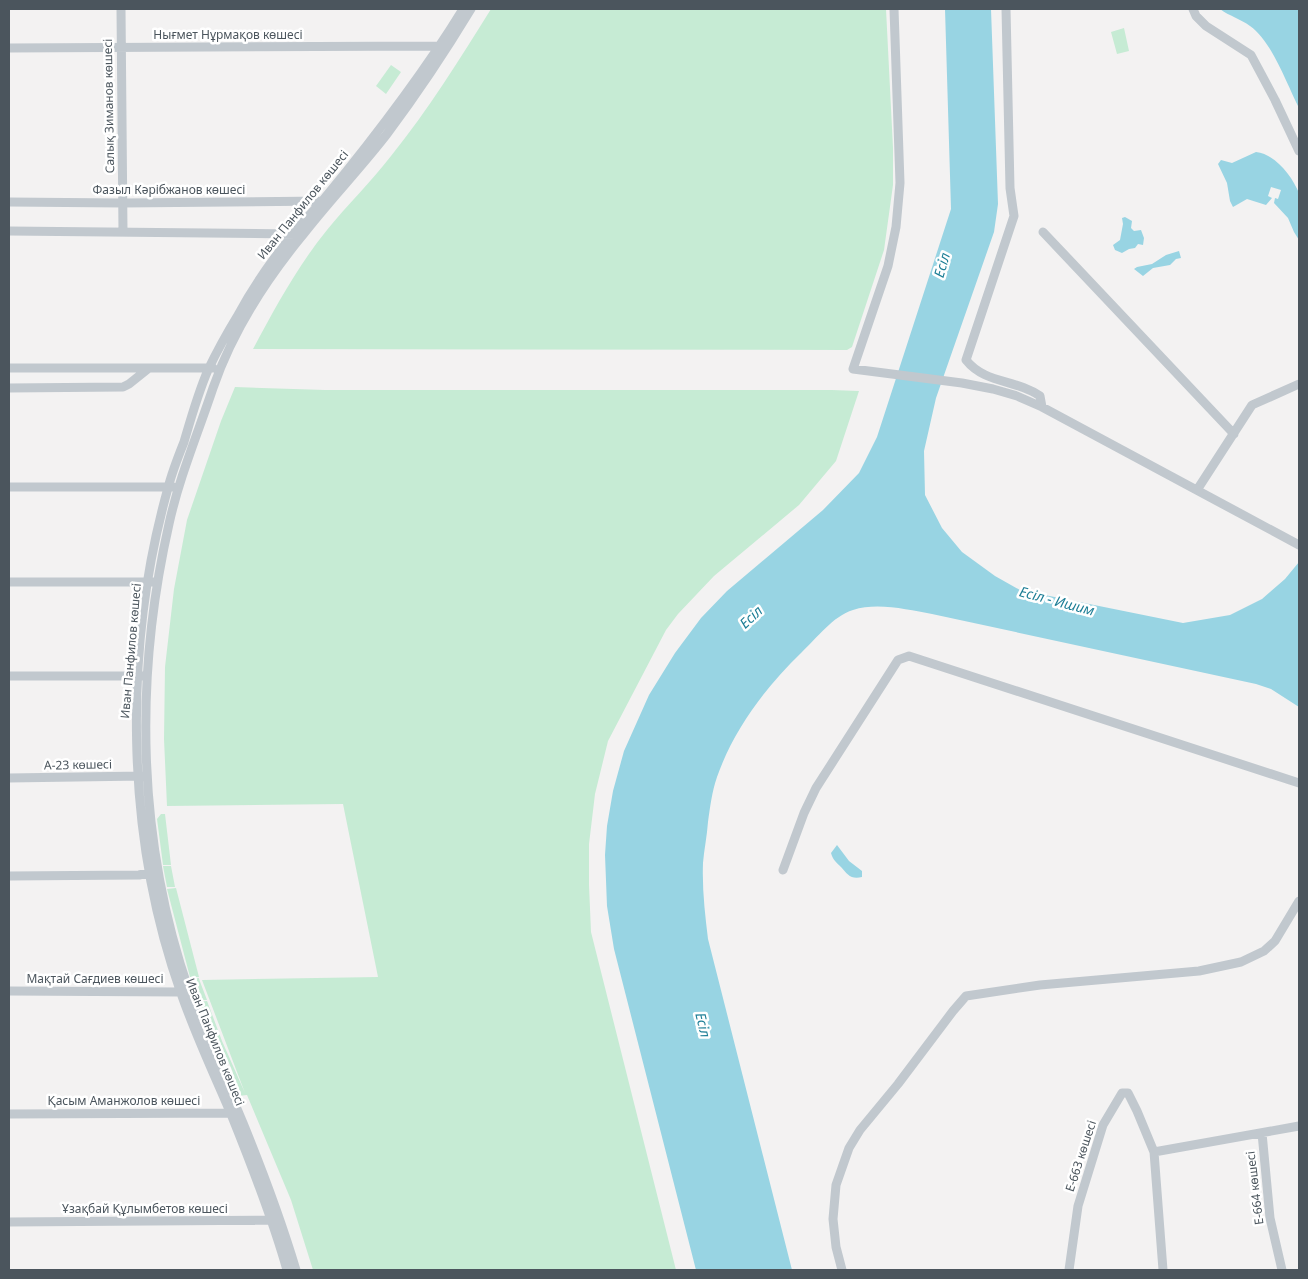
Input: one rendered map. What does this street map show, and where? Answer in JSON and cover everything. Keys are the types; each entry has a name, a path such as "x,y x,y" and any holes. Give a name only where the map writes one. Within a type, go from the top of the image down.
{"street":[{"name":"Салық Зиманов көшесі","path":"121,9 123,232"},
{"name":"Иван Панфилов көшесі","path":"443,48 462,9"},
{"name":"Иван Панфилов көшесі","path":"296,1270 189,992 154,872 141,810 143,776 137,740 153,582 168,487 209,368 238,313 269,266 386,134 471,9"},
{"path":"894,9 900,183 896,227 888,266 853,369 962,383 1017,396 1042,407 1299,544"},
{"path":"1006,9 1010,188 1014,216 966,360 973,369 986,376 1029,389 1040,396 1042,407"},
{"path":"1193,9 1196,16 1206,26 1251,55 1299,151"},
{"name":"Нығмет Нұрмақов көшесі","path":"9,48 443,48"},
{"name":"Фазыл Кәрібжанов көшесі","path":"9,202 326,202"},
{"path":"9,231 298,235"},
{"path":"1043,232 1234,434"},
{"name":"Иван Панфилов көшесі","path":"153,582 180,487 220,368 245,318 298,235"},
{"path":"9,368 220,368"},
{"path":"9,388 122,387 135,380 148,368"},
{"path":"1197,490 1252,405 1299,384"},
{"path":"9,487 180,487"},
{"path":"9,582 153,582"},
{"path":"783,870 804,813 816,788 898,660 909,656 1299,782"},
{"path":"9,676 143,676"},
{"name":"А-23 көшесі","path":"9,778 143,776"},
{"name":"Иван Панфилов көшесі","path":"154,872 160,920 180,992 235,1113"},
{"path":"9,876 139,875 154,872"},
{"path":"842,1270 836,1247 833,1219 836,1185 849,1148 860,1130 966,996 1040,985 1199,971 1242,962 1264,951 1275,941 1299,901"},
{"name":"Мақтай Сағдиев көшесі","path":"9,990 180,992"},
{"name":"Е-663 көшесі","path":"1069,1270 1078,1206 1103,1125 1122,1093 1128,1094 1154,1152 1163,1270"},
{"name":"Қасым Аманжолов көшесі","path":"9,1114 235,1113"},
{"path":"1154,1152 1299,1126"},
{"name":"Е-664 көшесі","path":"1262,1133 1270,1218 1282,1270"},
{"name":"Иван Панфилов көшесі","path":"277,1220 288,1270"},
{"name":"Ұзақбай Құлымбетов көшесі","path":"9,1222 277,1220"}],"green space":[{"path":"491,9 886,9 893,185 884,250 852,347 847,350 253,349 278,303 306,258 327,230 405,139"},
{"path":"1124,28 1129,51 1117,54 1111,32"},
{"path":"391,65 401,72 386,94 376,86"},
{"path":"235,387 325,390 859,391 836,461 799,505 714,576 678,614 666,630 608,741 595,794 589,844 591,932 676,1270 313,1270 291,1200 247,1095 238,1096 229,1074 233,1074 232,1070 218,1038 210,1031 199,1002 207,1001 245,1093 202,980 378,977 343,804 167,806 164,739 165,667 174,589 187,520 221,421"},
{"path":"161,814 165,814 171,865 163,865 157,819"},
{"path":"163,866 171,866 175,887 167,887"},
{"path":"176,888 199,977 190,977 167,889"},
{"path":"199,978 207,1000 198,1000 191,979"}],"water":[{"path":"945,9 991,9 998,204 994,232 936,398 924,451 925,495 942,528 962,552 995,576 1020,590 1183,623 1230,615 1262,599 1285,579 1299,562 1299,707 1271,689 1256,684 903,609 873,607 853,610 839,617 826,628 775,680 752,710 732,742 714,788 703,863 703,892 708,939 792,1270 696,1270 614,949 607,906 605,855 607,826 613,791 624,751 649,695 675,653 701,618 727,591 823,510 859,473 877,437 951,209"},
{"path":"1220,9 1299,9 1299,108 1272,52 1258,33 1243,21"},
{"path":"1256,152 1276,161 1296,186 1300,203 1299,240 1288,218 1274,203 1275,198 1278,199 1281,190 1271,187 1268,196 1272,198 1266,205 1247,199 1233,207 1230,201 1227,183 1218,164 1221,160 1232,163"},
{"path":"1125,217 1132,221 1131,228 1134,231 1141,230 1144,238 1143,245 1138,244 1135,248 1122,253 1115,250 1113,245 1120,240 1123,224 1122,218"},
{"path":"1179,251 1181,258 1176,259 1170,265 1153,268 1143,276 1134,269 1152,264 1166,255"},
{"path":"837,845 849,861 862,871 862,877 855,878 850,876 835,861 831,853"}],"water label":[{"name":"Есіл","path":"942,265"},
{"name":"Есіл - Ишим","path":"1057,601"},
{"name":"Есіл","path":"751,617"},
{"name":"Есіл","path":"703,1025"}]}
